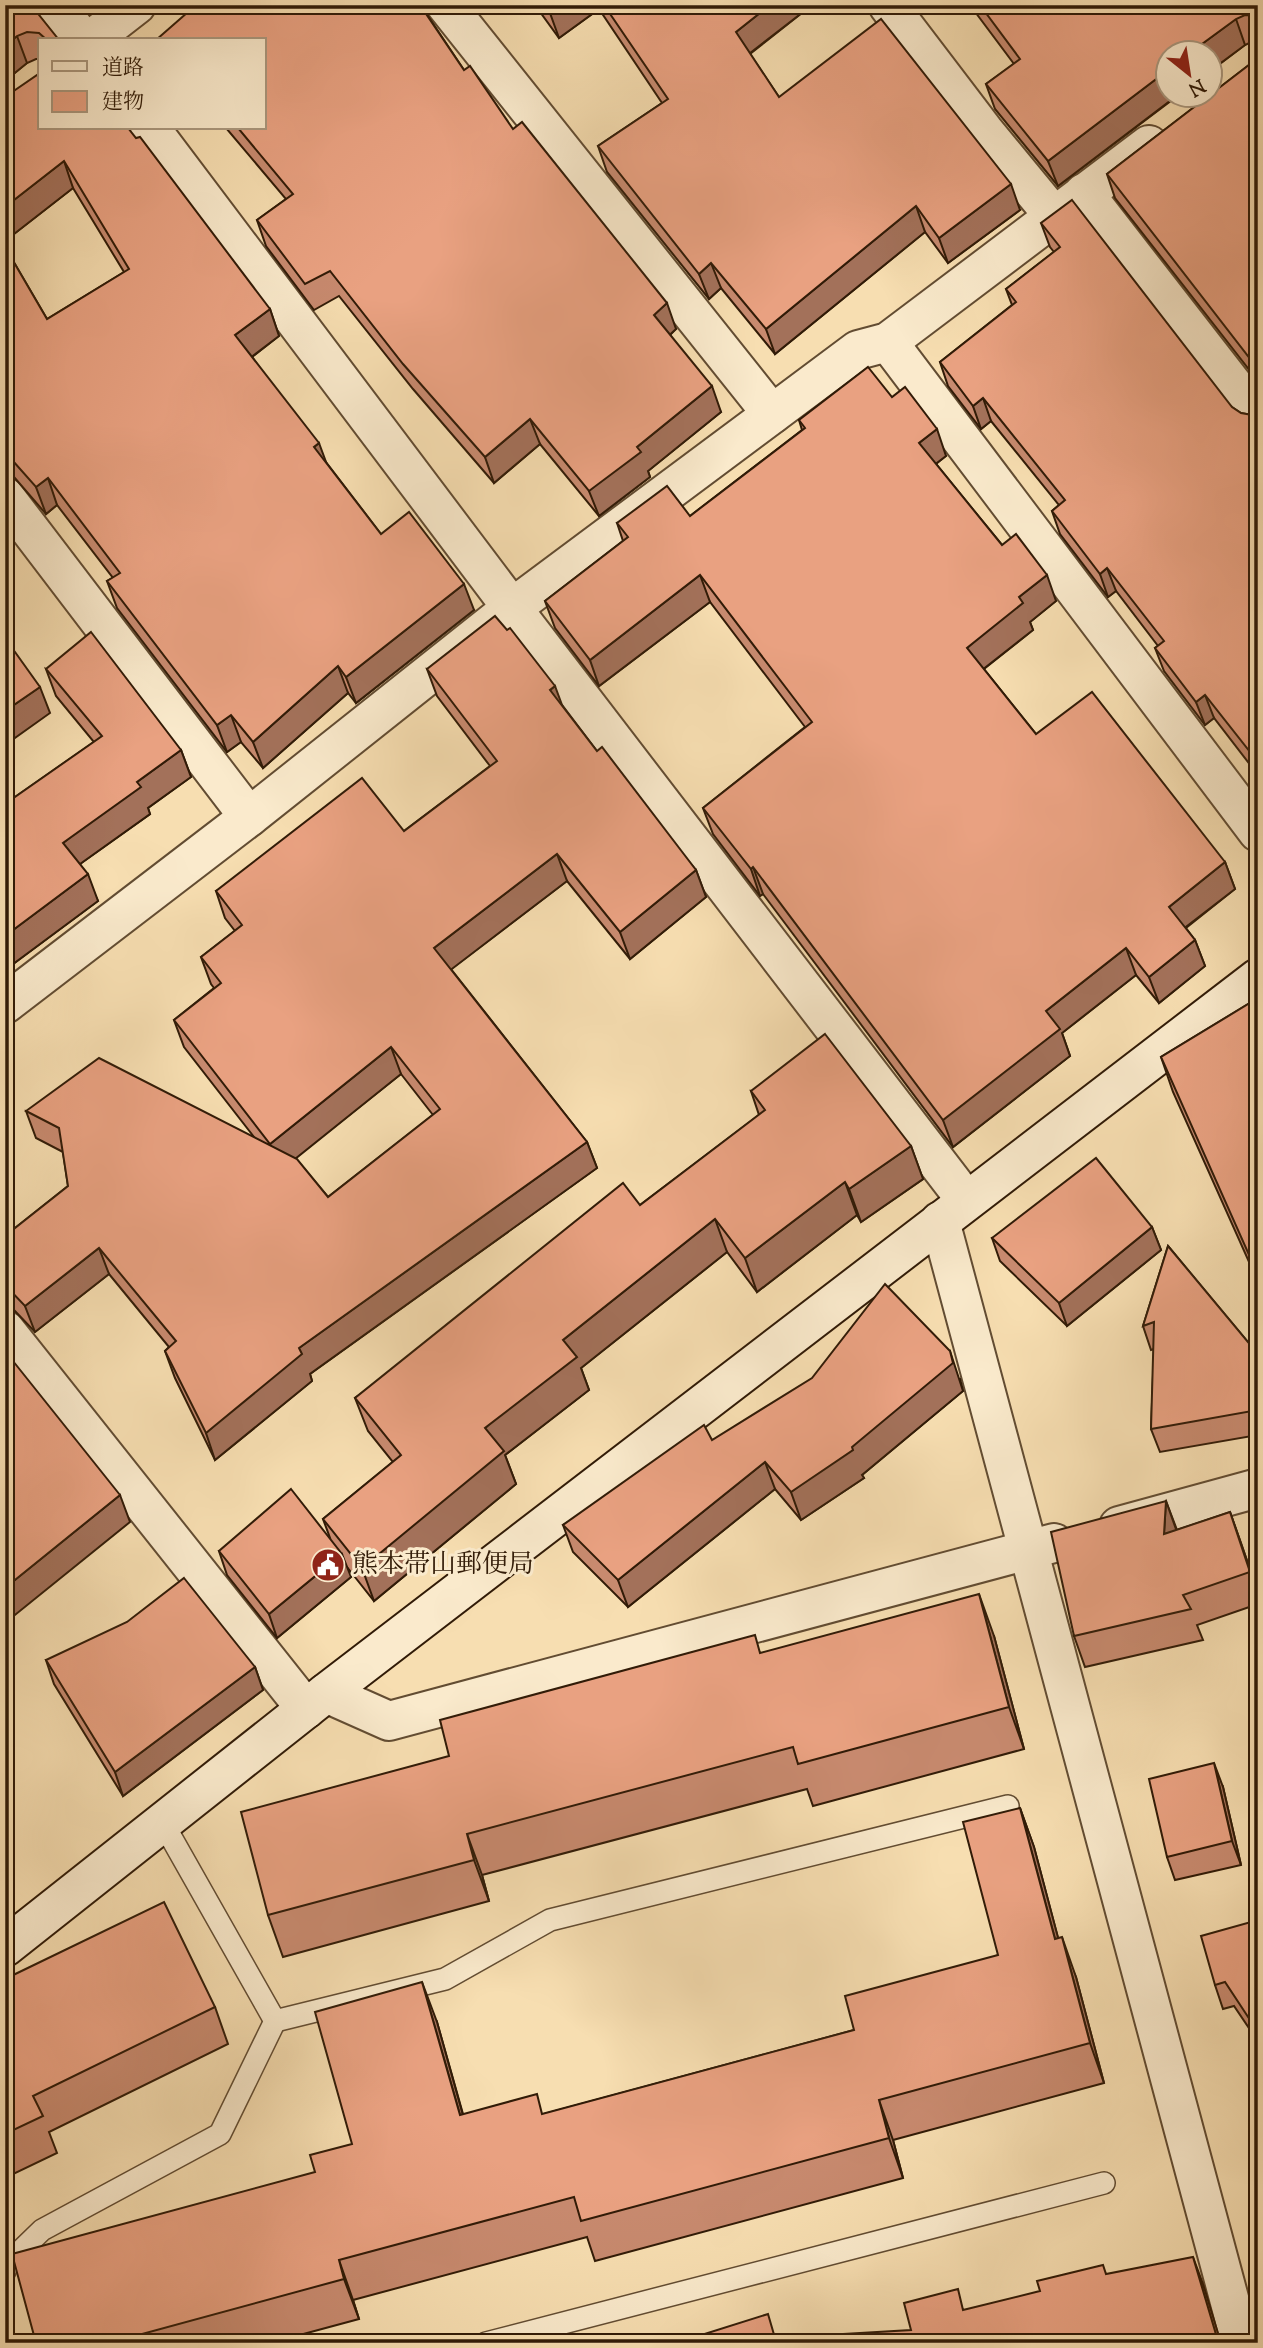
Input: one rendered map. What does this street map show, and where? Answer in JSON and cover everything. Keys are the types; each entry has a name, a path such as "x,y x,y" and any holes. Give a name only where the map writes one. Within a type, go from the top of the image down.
{"street":[{"path":"56,5 81,38"},
{"path":"94,38 136,5"},
{"path":"446,5 772,414"},
{"path":"887,5 984,131 1054,216"},
{"path":"1253,5 1258,11"},
{"path":"8,996 249,817 512,608 858,350 888,342 1182,120"},
{"path":"152,130 512,608 953,1210 1030,1549 1241,2343"},
{"path":"1084,194 1258,417"},
{"path":"888,342 1258,832"},
{"path":"5,497 249,817"},
{"path":"5,1947 316,1701 1258,978"},
{"path":"5,1330 316,1701 388,1721 1258,1488"}],"lane":[{"path":"5,2271 6,2266 42,2231 220,2133 275,2021 445,1979 550,1920 1008,1806"},
{"path":"163,1824 275,2021"},
{"path":"486,2343 1104,2183"}],"building":[{"path":"5,5 31,5 57,38 45,38 39,33 27,32 5,46"},
{"path":"196,5 420,5 464,70 470,66 513,129 522,122 667,303 654,315 712,386 637,447 641,452 589,491 530,419 485,457 403,364 330,271 305,284 257,220 293,194 240,130 266,130 266,38 158,38"},
{"path":"545,5 560,5 550,13"},
{"path":"604,5 770,5 736,32 779,97 881,19 1011,184 939,238 916,206 766,329 711,263 699,274 598,146 668,99"},
{"path":"980,5 1258,5 1258,15 1245,15 1236,19 1210,38 1154,38 1154,81 1048,161 986,84 1020,59"},
{"path":"1258,58 1258,369 1107,174 1193,108 1224,108 1224,84"},
{"path":"38,74 38,130 130,130 136,138 140,137 270,309 235,335 319,443 314,447 381,534 409,512 464,584 346,677 338,666 253,742 231,715 217,725 107,581 120,573 48,478 36,487 5,452 5,247 47,319 129,269 64,161 5,207 5,97"},
{"path":"1072,200 1232,407 1241,413 1258,413 1258,762 1205,695 1196,702 1155,648 1164,641 1107,568 1100,574 1052,511 1065,500 983,398 973,406 940,362 1016,302 1006,289 1060,247 1041,223"},
{"path":"868,367 892,397 905,387 937,429 919,443 1002,545 1016,534 1047,575 1019,597 1023,603 967,648 1036,734 1092,692 1225,862 1169,907 1195,940 1149,977 1126,948 1046,1011 1060,1029 943,1120 753,867 751,869 703,808 812,722 700,575 590,660 545,601 628,537 617,523 667,486 690,516 805,428 799,420"},
{"path":"495,616 507,630 510,628 555,686 550,690 597,751 602,747 696,870 620,932 557,854 434,948 587,1142 299,1348 302,1354 206,1433 165,1351 176,1341 99,1248 25,1306 5,1285 5,1236 68,1186 59,1128 26,1111 99,1058 297,1159 328,1197 440,1109 391,1047 270,1144 174,1020 221,983 201,957 242,925 216,891 362,778 404,831 497,761 427,669"},
{"path":"91,632 181,750 137,782 141,787 63,843 88,874 5,936 5,804 102,736 46,669"},
{"path":"5,638 40,687 5,711"},
{"path":"1258,998 1258,1275 1161,1057"},
{"path":"825,1034 911,1146 849,1189 845,1182 745,1258 715,1219 563,1340 577,1357 485,1428 504,1451 362,1568 323,1519 401,1455 355,1398 623,1183 640,1205 765,1110 751,1091"},
{"path":"1096,1158 1152,1227 1059,1303 992,1238"},
{"path":"1168,1246 1258,1354 1258,1410 1151,1429 1154,1322 1143,1326"},
{"path":"885,1284 950,1351 953,1363 852,1447 853,1450 791,1492 765,1462 618,1580 563,1525 704,1425 712,1440 812,1378"},
{"path":"5,1351 120,1495 5,1588"},
{"path":"291,1489 342,1554 269,1614 219,1551"},
{"path":"1166,1501 1164,1534 1230,1512 1250,1572 1183,1595 1191,1609 1074,1636 1051,1532"},
{"path":"184,1578 255,1667 115,1772 46,1660 127,1622"},
{"path":"979,1594 1009,1707 798,1764 793,1747 467,1834 474,1860 268,1915 241,1812 449,1756 440,1720 755,1635 760,1653"},
{"path":"1214,1763 1232,1841 1167,1857 1149,1779"},
{"path":"1020,1808 1055,1939 1062,1937 1090,2043 879,2100 889,2138 581,2221 574,2197 339,2260 344,2279 109,2343 36,2343 12,2254 315,2172 310,2155 352,2144 315,2012 422,1982 460,2115 537,2094 542,2114 854,2030 845,1996 998,1955 963,1822"},
{"path":"164,1902 215,2007 33,2096 43,2116 5,2134 5,1979"},
{"path":"1258,1920 1257,2069 1256,2029 1225,1982 1215,1985 1201,1936"},
{"path":"1193,2257 1218,2343 676,2343 768,2314 775,2338 911,2330 904,2303 958,2289 963,2310 1040,2291 1037,2281 1103,2265 1106,2274"}],"place":[{"name":"熊本帯山郵便局","path":"328,1565"}]}
